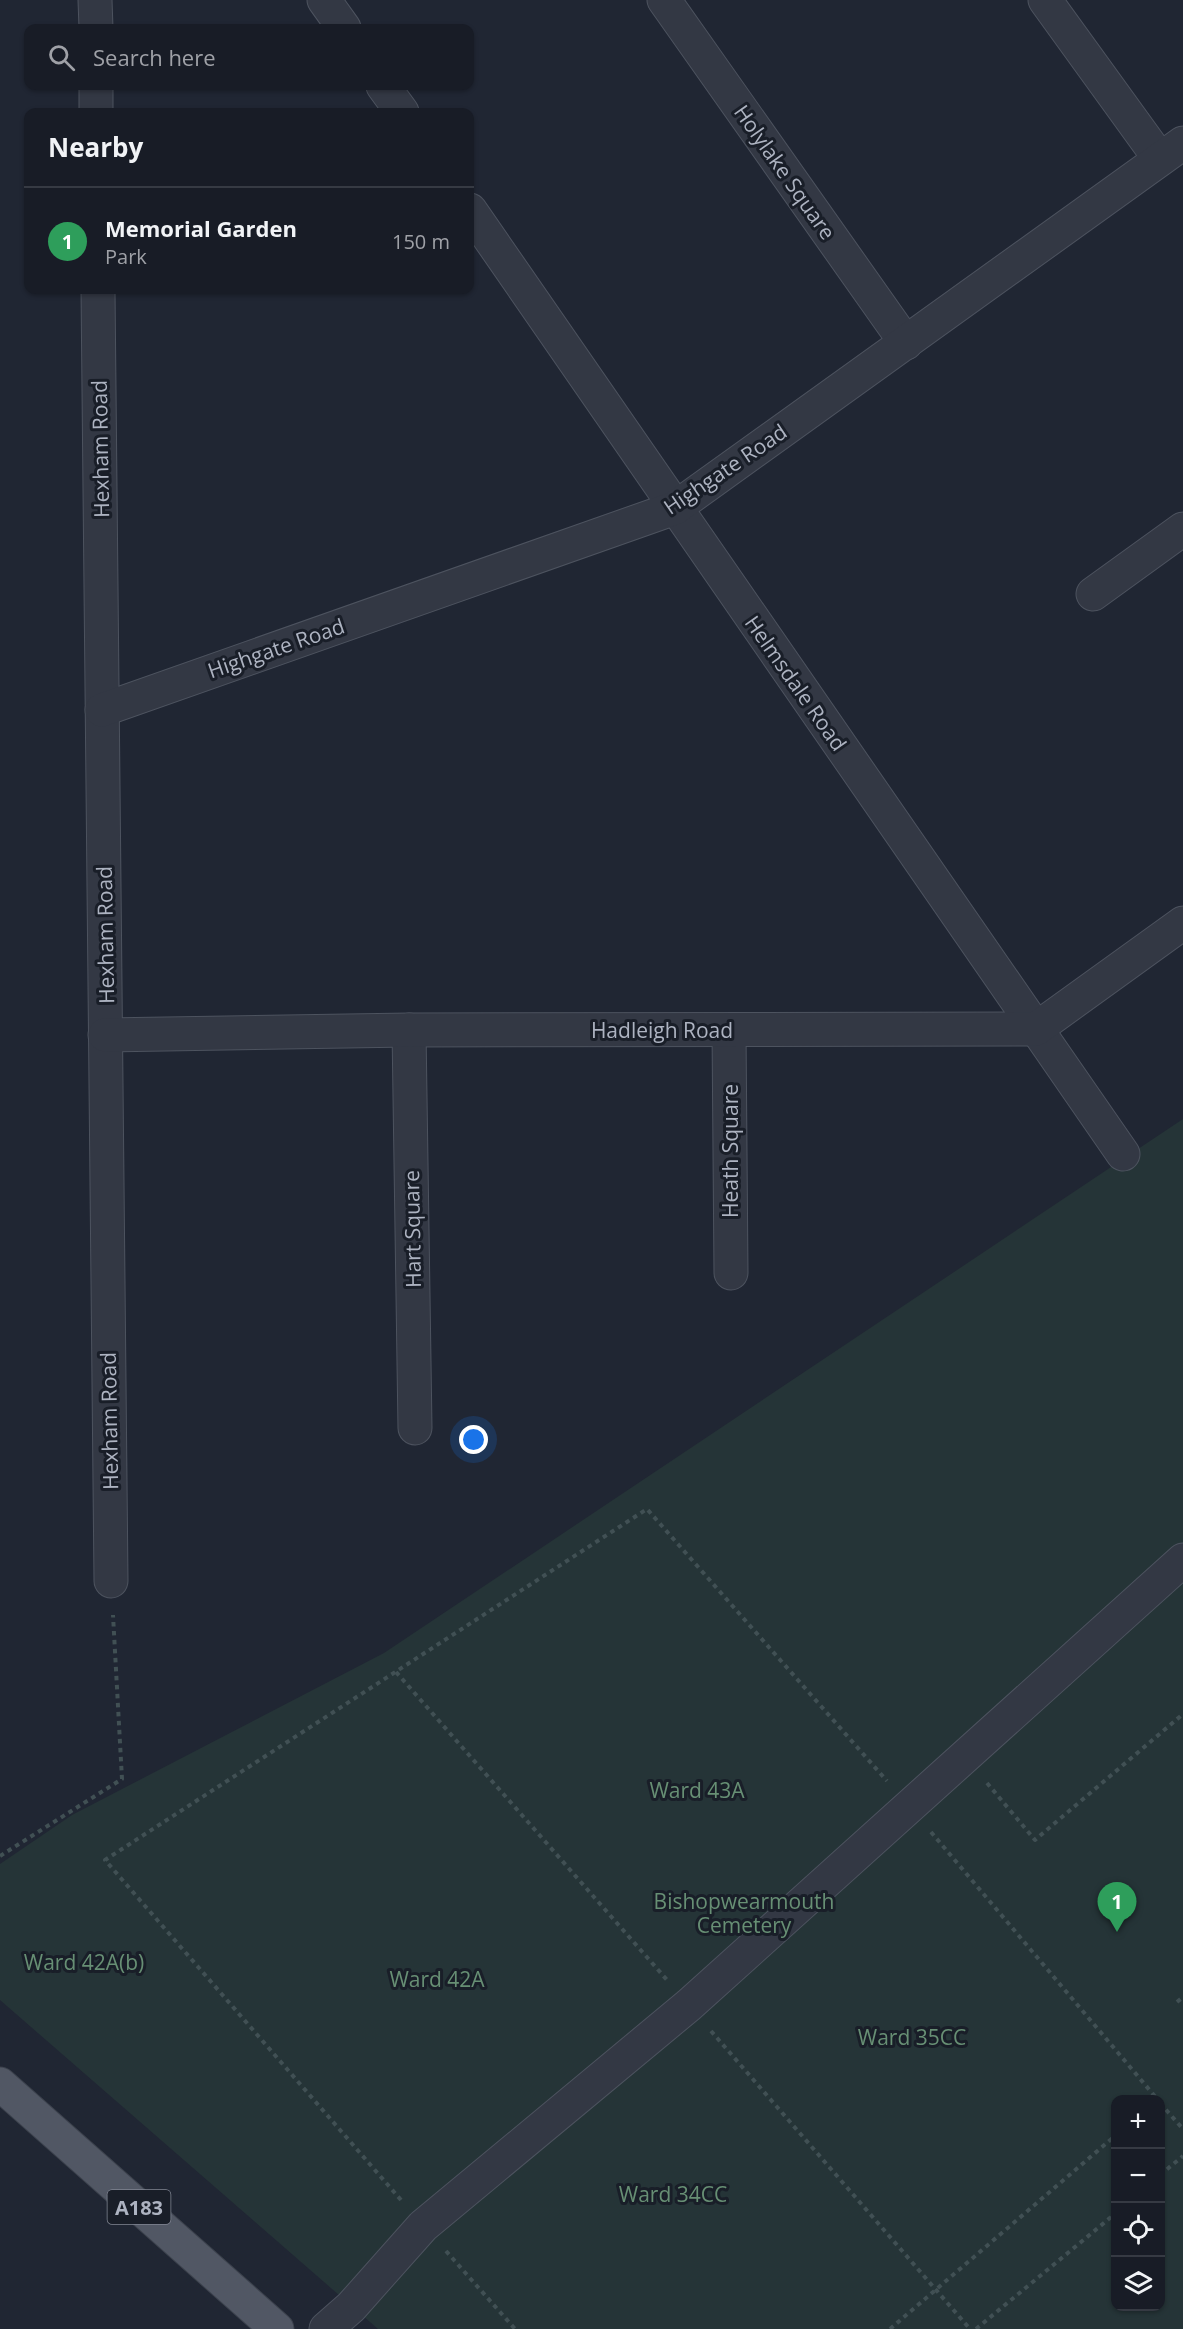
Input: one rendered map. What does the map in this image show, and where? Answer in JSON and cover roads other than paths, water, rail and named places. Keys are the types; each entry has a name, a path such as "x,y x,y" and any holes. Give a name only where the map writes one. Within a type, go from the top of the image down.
{"main road":[{"name":"A183","path":"0,2084 277,2329"}],"street":[{"path":"95,0 96,24"},
{"path":"324,0 341,24"},
{"name":"Holylake Square","path":"664,0 906,343"},
{"path":"1045,0 1171,151"},
{"path":"96,90 96,108"},
{"path":"386,90 399,108"},
{"name":"Highgate Road","path":"102,710 675,508 1171,151"},
{"name":"Helmsdale Road","path":"474,216 1123,1154"},
{"name":"Hexham Road","path":"98,294 111,1581"},
{"path":"1093,594 1183,529"},
{"path":"1036,1029 1183,923"},
{"name":"Hadleigh Road","path":"105,1035 409,1030 1036,1029"},
{"name":"Hart Square","path":"409,1030 415,1428"},
{"name":"Heath Square","path":"729,1030 731,1273"},
{"path":"326,2329 351,2307 423,2226 689,2005 1183,1560"}],"place":[{"name":"Memorial Garden","path":"1117,1932"}],"park label":[{"name":"Ward 43A","path":"697,1790"},
{"name":"Bishopwearmouth Cemetery","path":"744,1913"},
{"name":"Ward 42A(b)","path":"84,1962"},
{"name":"Ward 42A","path":"437,1979"},
{"name":"Ward 35CC","path":"912,2037"},
{"name":"Ward 34CC","path":"673,2194"}]}
